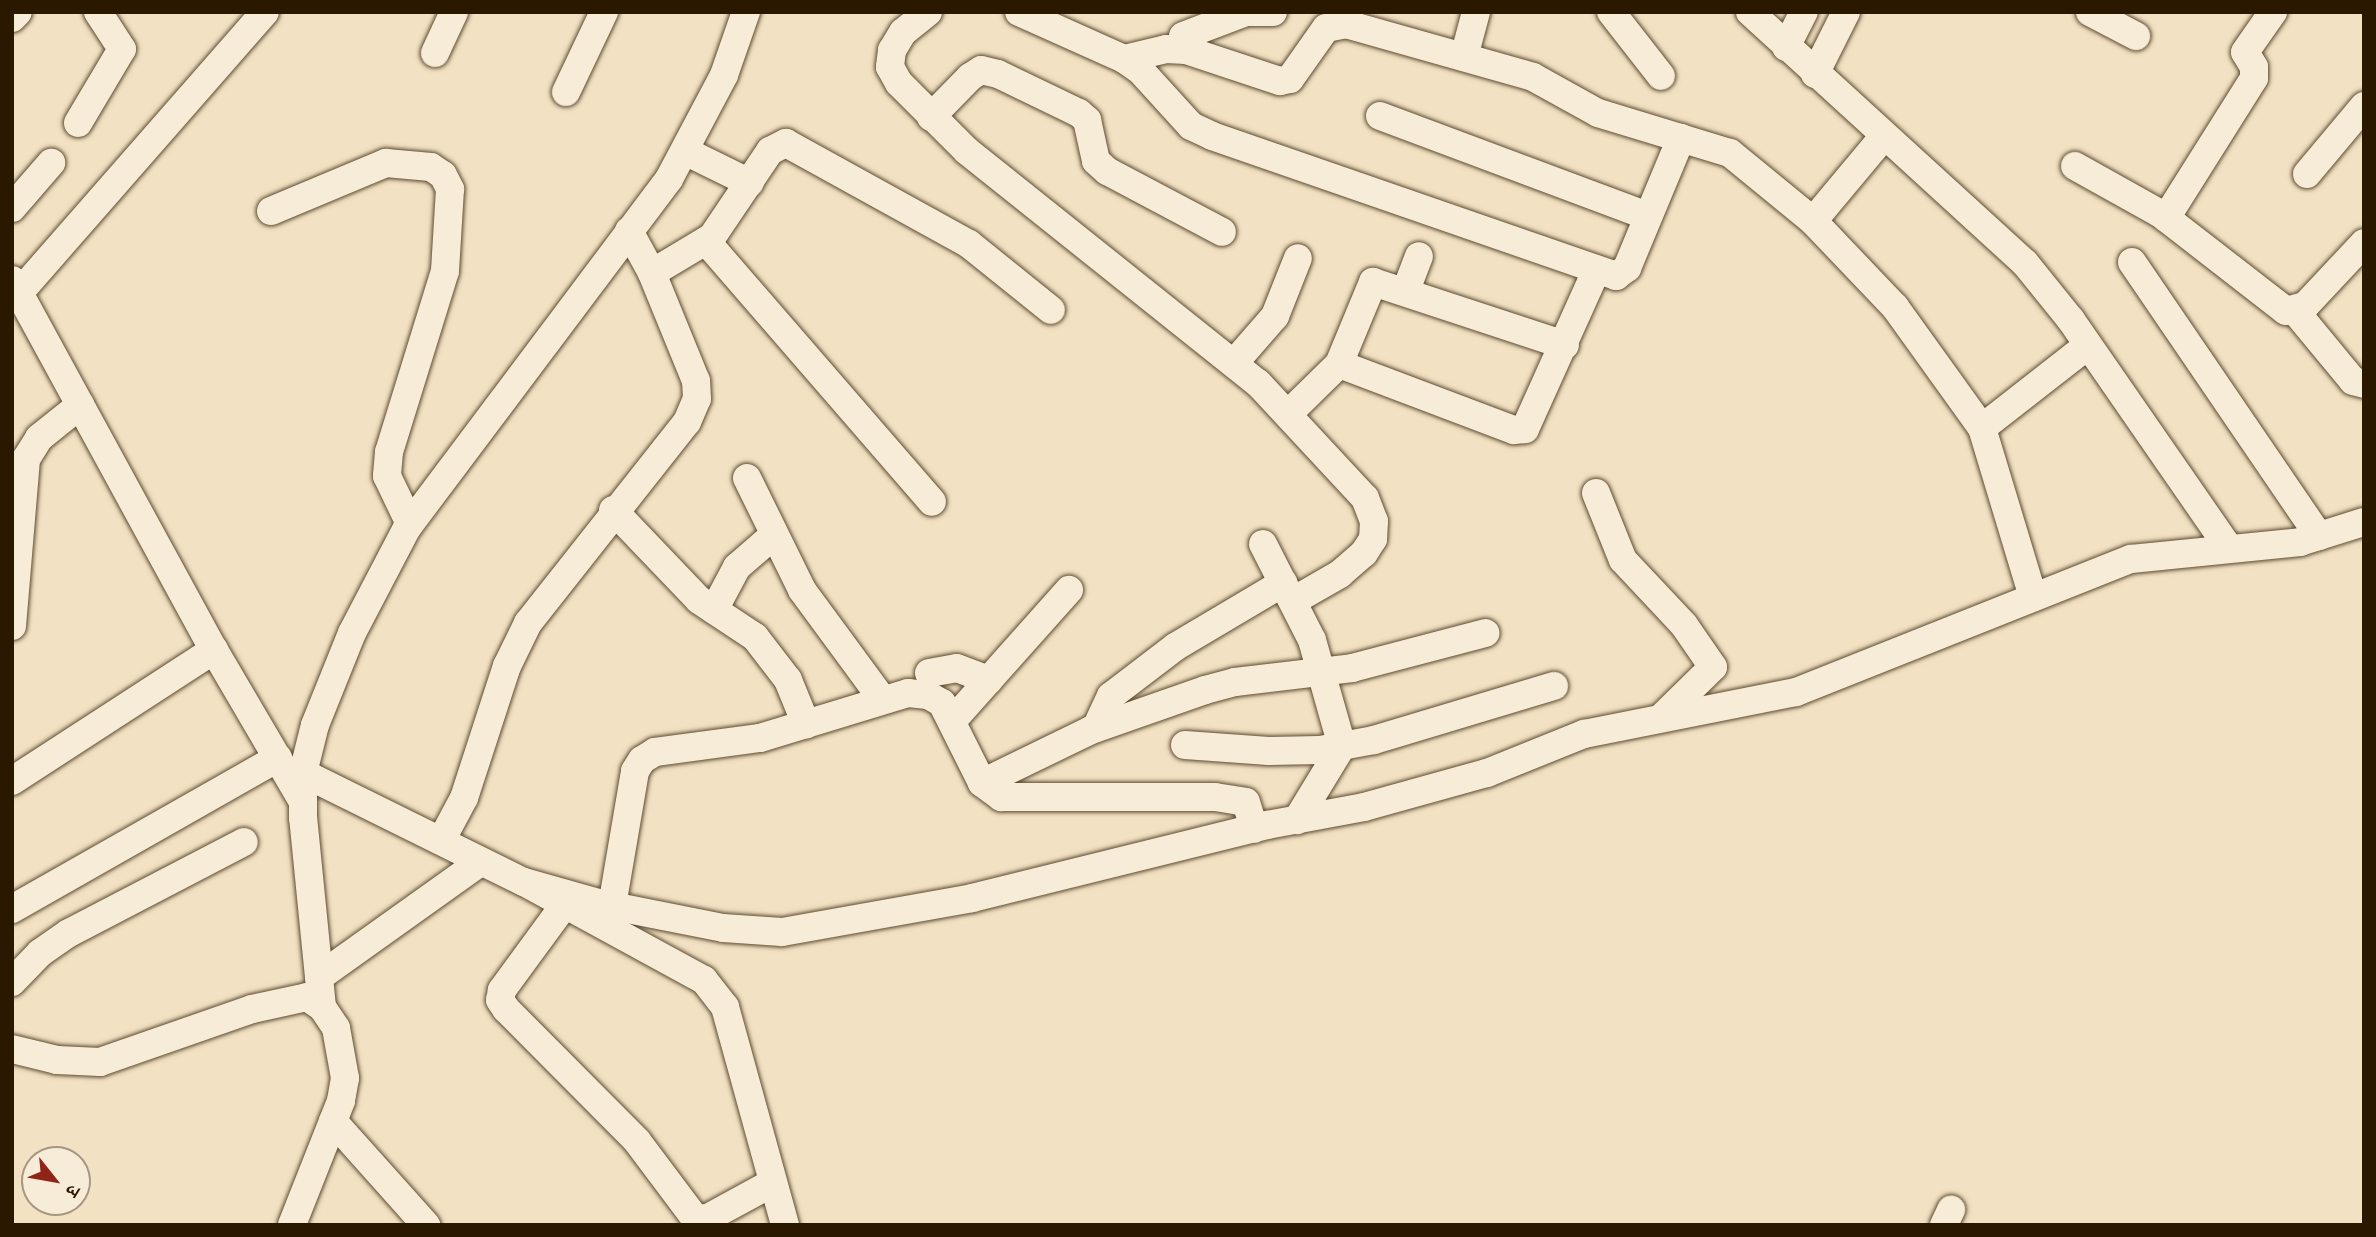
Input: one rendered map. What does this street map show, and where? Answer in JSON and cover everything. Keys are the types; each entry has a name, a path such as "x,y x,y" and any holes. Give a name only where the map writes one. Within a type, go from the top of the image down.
{"street":[{"path":"12,18 18,12"},
{"path":"78,123 122,49 98,12"},
{"path":"265,12 16,286 214,650 303,802"},
{"path":"435,53 454,12"},
{"path":"566,92 604,12"},
{"path":"322,1007 303,802 303,773 315,725 352,633 410,524 629,232 685,151 724,75 746,12"},
{"path":"928,12 903,32 892,50 890,67 931,117 967,151 1235,362 1342,467 1365,498 1374,521 1373,539 1364,553 1288,592 1230,612 1136,676 1104,704 1096,728"},
{"path":"1019,12 1070,23 1133,65 1191,126 1212,136 1596,271 1622,274 1681,138"},
{"path":"1133,65 1180,36 1246,12 1273,12"},
{"path":"1464,57 1476,12"},
{"path":"1611,12 1661,76"},
{"path":"1750,12 1815,74 2025,262 2228,547"},
{"path":"1786,47 1804,12"},
{"path":"1815,74 1846,12"},
{"path":"2090,12 2136,36"},
{"path":"2166,218 2254,78 2254,68 2245,52 2273,12"},
{"path":"1180,36 1280,81 1290,79 1326,28 1335,23 1533,77 1598,113 1730,153 1813,221 1904,318 1982,428 2034,597"},
{"path":"931,117 970,76 981,70 998,74 1079,113 1087,120 1096,161 1107,171 1222,232"},
{"path":"2307,174 2364,106"},
{"path":"1380,116 1648,216"},
{"path":"1813,221 1884,136"},
{"path":"652,273 706,242 777,145 796,147 969,244 1051,310"},
{"path":"685,151 750,183"},
{"path":"271,211 386,163 411,161 431,167 443,175 450,189 445,271 389,452 387,476 410,524"},
{"path":"12,208 51,163"},
{"path":"2075,166 2166,218 2277,307 2296,312 2353,381 2364,384"},
{"path":"441,841 464,798 507,666 528,623 613,510 687,422 698,399 696,381 652,273 629,232"},
{"path":"706,242 932,502"},
{"path":"2296,312 2364,243"},
{"path":"1406,290 1419,256"},
{"path":"1235,362 1275,316 1298,258"},
{"path":"2132,262 2319,536"},
{"path":"1339,364 1520,431 1530,425 1596,271"},
{"path":"1288,414 1339,364 1368,286 1379,280 1565,345"},
{"path":"1982,428 2087,346"},
{"path":"12,626 26,458 39,438 80,405"},
{"path":"747,478 774,535 820,619 882,699"},
{"path":"1596,494 1623,560 1684,625 1713,667 1662,717"},
{"path":"613,510 676,580 755,637 788,680 806,724"},
{"path":"524,882 612,906 723,928 782,932 972,898 1487,773 1584,734 1796,692 2131,559 2319,536 2364,522"},
{"path":"714,610 737,568 774,535"},
{"path":"1263,544 1288,592 1323,672 1342,746 1297,820"},
{"path":"954,719 1069,590"},
{"path":"982,783 1096,728 1235,682 1323,672 1485,633"},
{"path":"12,781 214,650"},
{"path":"929,673 957,668 989,680"},
{"path":"1185,745 1269,751 1342,746 1554,686"},
{"path":"612,906 635,771 642,760 654,752 760,738 882,699 928,695 942,703 954,719 982,783 1002,797 1215,797 1246,802 1254,829"},
{"path":"12,909 278,758"},
{"path":"303,773 524,882 704,980 717,993 725,1007 785,1225"},
{"path":"12,982 40,953 69,933 244,842"},
{"path":"319,977 480,862"},
{"path":"565,904 502,990 500,1000 506,1009 637,1141 694,1217 706,1219 772,1183"},
{"path":"12,1049 57,1060 100,1062 286,999 307,998 322,1007 336,1028 345,1078 333,1122 292,1225"},
{"path":"333,1122 426,1225"}]}
